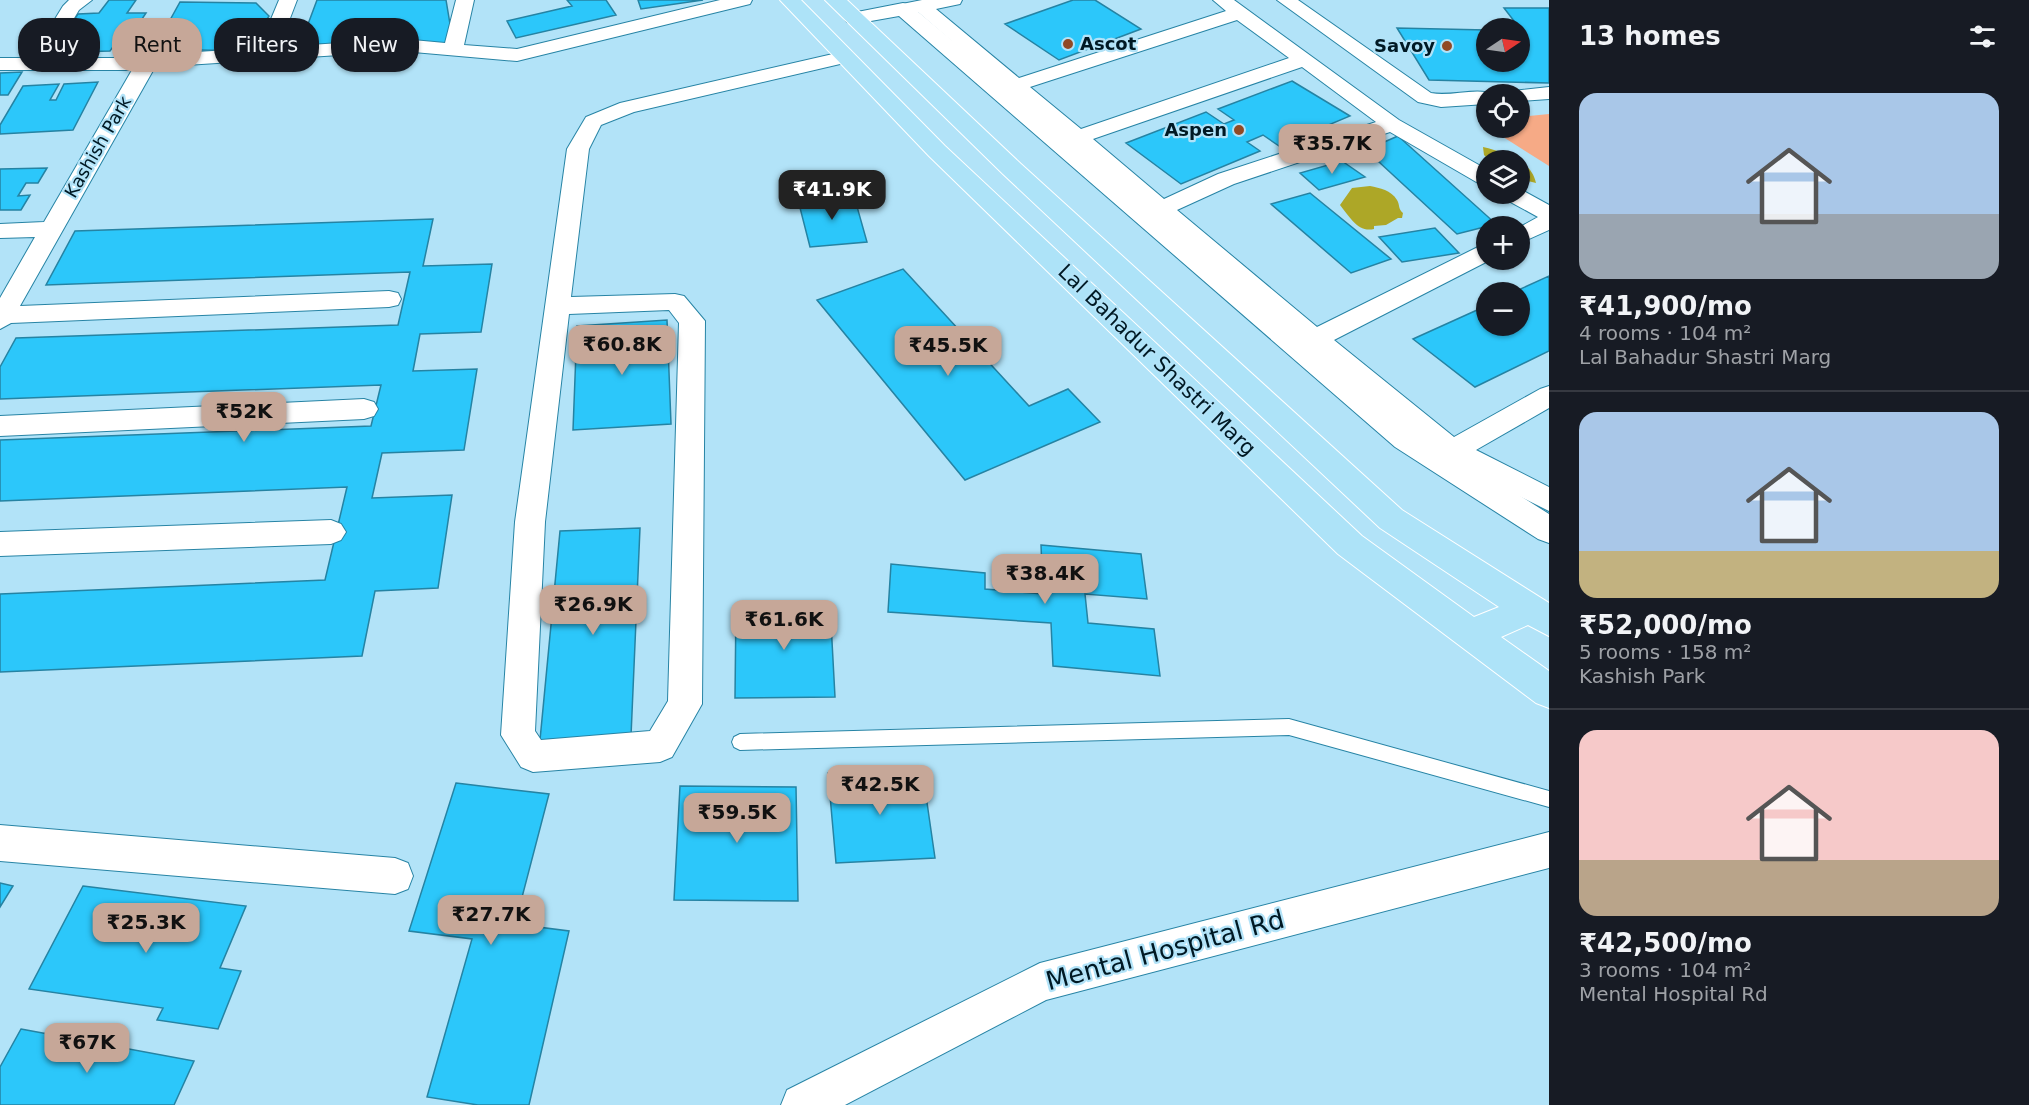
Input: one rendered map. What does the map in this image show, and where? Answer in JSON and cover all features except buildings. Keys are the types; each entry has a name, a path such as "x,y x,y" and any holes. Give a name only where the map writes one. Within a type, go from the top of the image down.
{"main road":[{"name":"Lal Bahadur Shastri Marg","path":"790,0 938,151 1350,544 1549,692"},
{"name":"Lal Bahadur Shastri Marg","path":"845,9 1012,170 1391,519 1540,615"},
{"path":"1471,634 1540,615"}],"street":[{"path":"65,18 72,6 83,0"},
{"path":"281,18 288,0"},
{"path":"454,48 465,0"},
{"path":"319,50 402,45 517,54 743,0"},
{"path":"845,9 912,7 953,0"},
{"path":"1222,0 1392,124 1476,172"},
{"path":"1286,0 1425,98 1440,101 1476,99"},
{"path":"912,7 1017,85 1296,323 1452,451 1549,500"},
{"path":"912,7 1406,439 1549,530"},
{"path":"1017,85 1240,13"},
{"path":"557,306 675,302 692,321 685,704 660,746 532,756 518,735 530,522 557,306 578,149 593,121 627,107 846,57"},
{"path":"1079,137 1304,60"},
{"path":"0,64 18,64"},
{"name":"Kashish Park","path":"1,318 140,72"},
{"path":"1530,94 1549,93"},
{"path":"1163,208 1227,179 1392,124"},
{"path":"1530,203 1549,214"},
{"path":"1530,231 1549,221"},
{"path":"0,231 51,230"},
{"path":"1317,338 1476,257"},
{"path":"1,318 389,299"},
{"path":"1452,451 1549,396"},
{"path":"0,426 364,409"},
{"path":"0,544 331,532"},
{"path":"0,843 395,876"},
{"name":"Mental Hospital Rd","path":"802,1105 1040,982 1549,850"}],"lane":[{"path":"740,742 1289,727 1549,799"}],"shaded area":[{"path":"1549,114 1549,166 1530,154 1530,150 1524,150 1505,138 1530,138 1530,116"},
{"path":"1530,171 1533,175 1536,183 1530,182"},
{"path":"1370,186 1385,190 1395,197 1403,213 1402,218 1368,230 1354,223 1340,205 1352,188"}],"place":[{"name":"Ascot","path":"1068,44"},
{"name":"Savoy","path":"1447,46"},
{"name":"Aspen","path":"1239,130"}]}
